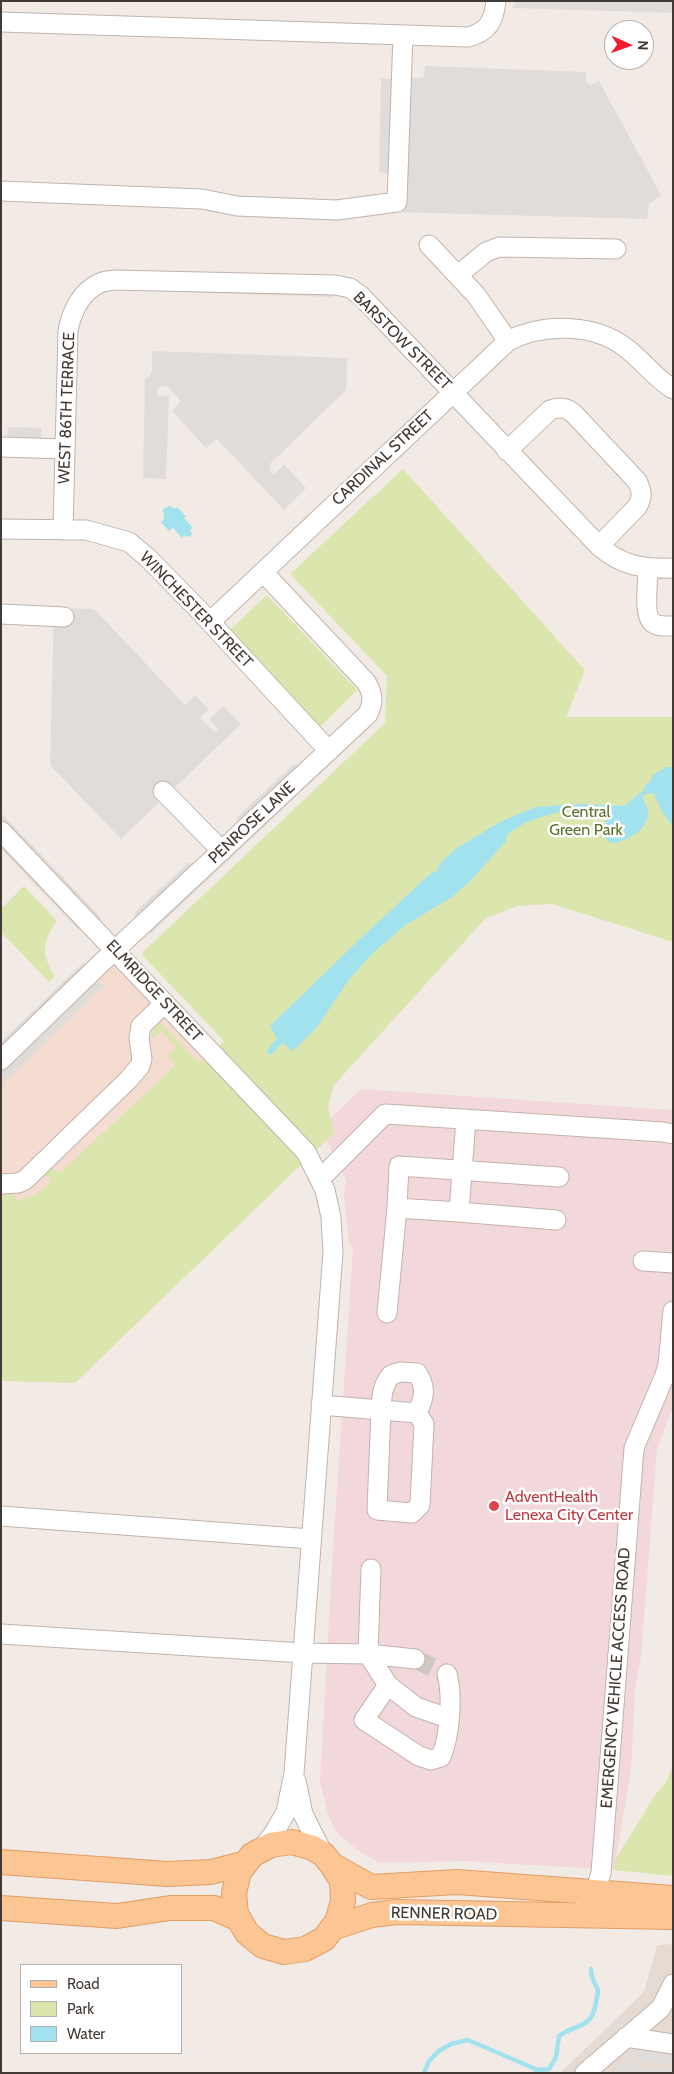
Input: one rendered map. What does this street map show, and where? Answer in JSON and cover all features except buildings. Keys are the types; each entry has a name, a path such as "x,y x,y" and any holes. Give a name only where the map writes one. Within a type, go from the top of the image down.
{"main road":[{"name":"RENNER ROAD","path":"673,1898 456,1882 371,1887 328,1860 313,1848 292,1842 271,1845 253,1857 239,1872 234,1893 236,1914 247,1933 263,1946 284,1952 305,1949 324,1938 332,1928 372,1915 397,1912 673,1917"},
{"name":"RENNER ROAD","path":"1,1862 168,1874 211,1872 253,1857"},
{"path":"328,1860 342,1881 343,1901 337,1922 332,1928"},
{"name":"RENNER ROAD","path":"1,1908 116,1916 170,1908 214,1908 239,1919"}],"street":[{"path":"1,22 468,37 479,34 494,16 496,1"},
{"path":"1,191 202,199 237,206 327,209 397,202 403,34"},
{"path":"429,245 476,295 508,341"},
{"path":"458,275 486,252 499,247 616,249"},
{"name":"BARSTOW STREET","path":"88,291 99,283 115,280 162,289 335,285 350,288 361,296 599,546 612,557 627,564 648,569 673,568"},
{"name":"WEST 86TH TERRACE","path":"63,530 69,324 70,317 78,303 88,291"},
{"name":"CARDINAL STREET","path":"210,622 263,572 306,519 454,393 508,341 524,333 544,329 591,331 610,337 627,349 662,383 673,389"},
{"path":"507,451 550,410 559,407 568,408 574,414 637,481 641,490 641,500 638,507 599,546"},
{"path":"1,448 66,450"},
{"name":"WINCHESTER STREET","path":"1,528 86,530 129,542 148,558 210,622 329,751"},
{"path":"648,569 647,616 653,623 662,626 673,626"},
{"name":"PENROSE LANE","path":"1,1060 368,714 373,705 370,688 366,682 263,572"},
{"path":"1,614 64,617"},
{"path":"163,791 222,851"},
{"name":"ELMRIDGE STREET","path":"1,831 306,1152 325,1190 331,1217 333,1252 294,1773"},
{"path":"1,1184 25,1180 140,1066 142,1059 139,1031 141,1026 165,1003"},
{"path":"320,1179 385,1114 673,1134"},
{"path":"460,1212 466,1119"},
{"path":"387,1313 399,1166 559,1177"},
{"path":"397,1208 556,1220"},
{"path":"643,1261 673,1263"},
{"name":"EMERGENCY VEHICLE ACCESS ROAD","path":"595,1892 600,1873 634,1448 668,1365 673,1311"},
{"path":"410,1372 417,1373 423,1381 424,1395 417,1413 424,1424 420,1505 412,1512 377,1510 382,1392 384,1383 391,1375 410,1372"},
{"path":"321,1405 417,1413"},
{"path":"1,1516 311,1539"},
{"path":"371,1568 368,1654 388,1685 416,1707 448,1718"},
{"path":"1,1634 303,1653 368,1654 416,1658"},
{"path":"388,1685 364,1720 419,1756 431,1760 441,1757 446,1746 451,1688 447,1674"},
{"path":"253,1857 274,1833 286,1812 294,1773"},
{"path":"294,1773 303,1814 328,1860"},
{"path":"564,1916 582,1904 595,1892"},
{"path":"585,2073 661,2008 673,1984"},
{"path":"626,2037 673,2044"}],"shaded area":[{"path":"517,1 673,1 673,13 512,8"},
{"path":"425,66 586,72 586,81 590,85 599,81 661,195 649,204 647,219 395,212 389,174 379,172 381,79 421,78 424,76"},
{"path":"201,290 335,293 332,297 205,293"},
{"path":"152,351 347,358 346,390 270,464 270,470 274,474 284,465 306,488 284,510 217,439 206,448 172,411 181,401 168,387 160,386 157,390 158,396 169,396 166,479 143,478 145,379 150,376 152,370"},
{"path":"8,427 41,428 41,440 7,440"},
{"path":"54,608 92,609 96,611 185,705 195,696 209,709 200,718 214,732 218,729 209,719 223,706 241,724 121,839 50,765"},
{"path":"370,720 371,726 150,934 143,934"},
{"path":"294,764 298,766 238,823 237,817"},
{"path":"1,813 100,916 100,922 1,820"},
{"path":"1,842 83,928 77,928 1,849"},
{"path":"188,863 195,864 135,919 135,912"},
{"path":"115,954 212,1054 36,1216 1,1215 1,1058"},
{"path":"82,964 87,965 1,1048 3,1040"},
{"path":"94,982 105,985 1,1085 1,1069"},
{"name":"AdventHealth Lenexa City Center","path":"361,1089 673,1110 673,1407 657,1449 641,1657 635,1688 631,1771 614,1870 464,1861 379,1863 356,1849 336,1832 328,1814 320,1782 332,1563 353,1248 349,1244 344,1197 346,1180 320,1128"},
{"path":"673,1944 673,2073 560,2073 644,1992 657,1945"},
{"path":"635,2048 671,2053 670,2064 634,2060"},
{"path":"620,2063 669,2070 668,2073 619,2073"}],"green space":[{"name":"Central Green Park","path":"403,469 585,670 566,717 673,717 673,942 552,904 517,906 486,918 334,1085 328,1108 334,1133 75,1383 1,1381 1,1189 12,1193 17,1201 32,1196 41,1190 49,1183 51,1178 43,1174 49,1167 60,1173 175,1066 168,1055 176,1047 161,1031 152,1039 152,1033 159,1022 199,1063 224,1041 143,956 143,952 385,723 387,676 290,574"},
{"path":"267,595 357,690 320,727 229,631"},
{"path":"24,886 57,921 48,935 45,948 47,961 55,976 49,982 1,932 1,909"},
{"path":"673,1765 673,1876 614,1870 615,1860 655,1795 666,1782"}],"water":[{"path":"170,506 175,509 177,507 186,516 184,518 193,528 190,530 192,534 190,537 184,535 182,538 173,528 169,531 161,522 164,519 163,509"},
{"path":"666,767 673,767 673,826 663,813 653,793 642,797 648,814 643,827 634,835 616,842 611,843 606,839 608,810 572,809 525,823 508,835 506,841 472,879 452,897 407,924 373,953 350,978 317,1027 293,1051 282,1043 271,1055 268,1054 267,1051 277,1038 270,1026 362,937 429,875 438,870 439,864 457,848 500,822 535,807 580,804 624,806 644,790 645,785 650,782 653,775"}],"waterway":[{"path":"535,2073 538,2070 549,2069 556,2057 559,2036 582,2025 591,2018 598,1991 591,1969"},
{"path":"424,2073 429,2061 439,2051 451,2044 468,2040 538,2070"}],"tunnel":[{"path":"415,1659 447,1674"}],"place":[{"name":"AdventHealth Lenexa City Center","path":"494,1506"}]}
